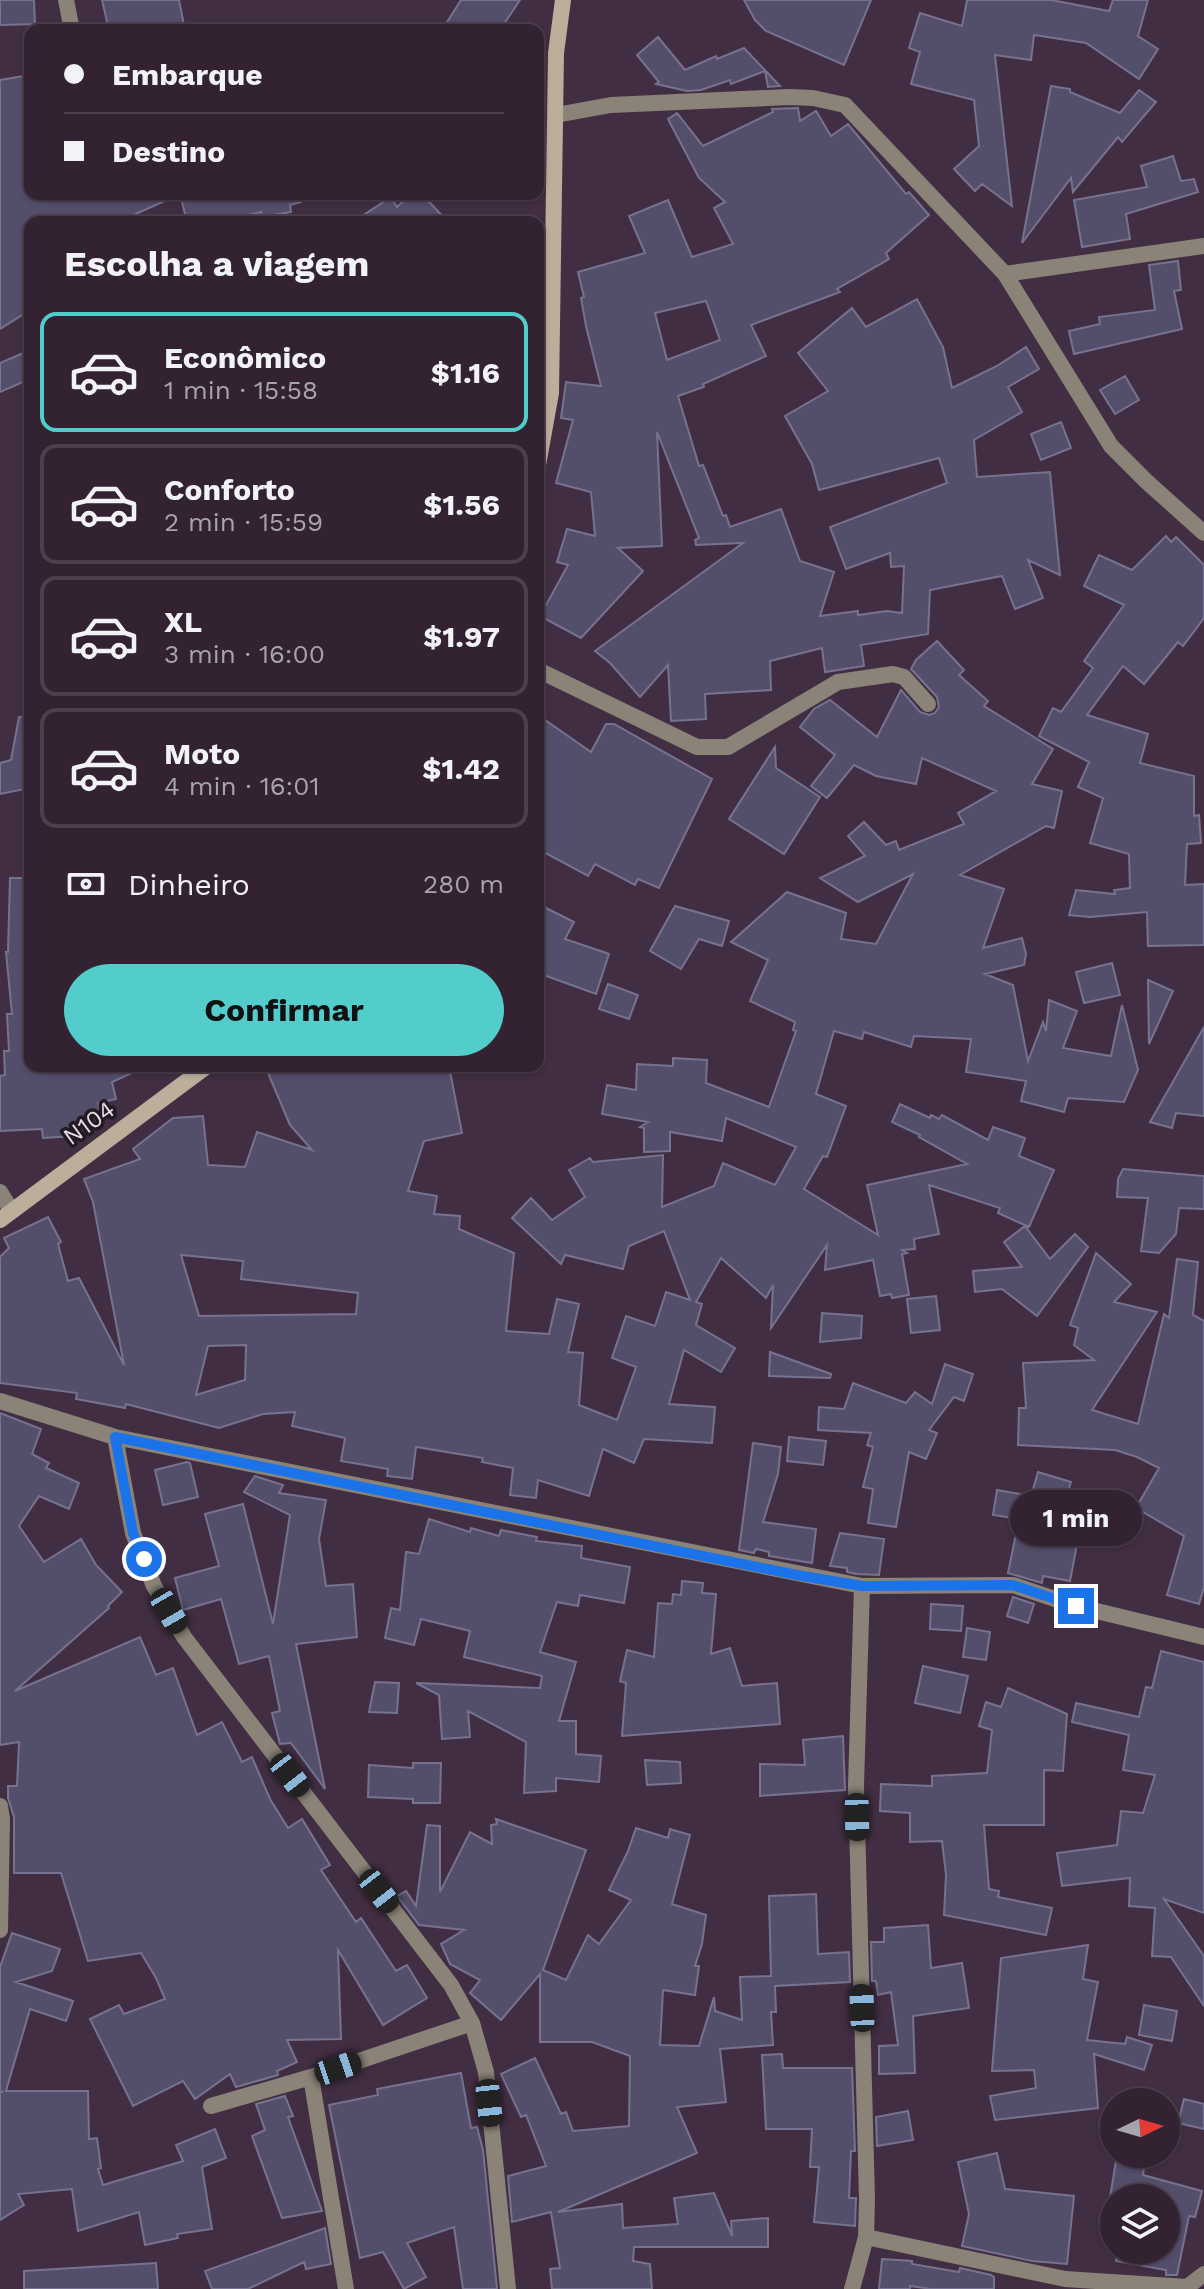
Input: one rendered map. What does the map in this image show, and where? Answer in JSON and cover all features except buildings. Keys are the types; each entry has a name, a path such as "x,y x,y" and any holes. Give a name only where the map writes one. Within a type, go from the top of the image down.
{"street":[{"path":"66,0 71,24"},
{"path":"544,432 551,393 556,53 563,0"},
{"path":"556,53 574,0"},
{"path":"556,115 611,105 789,97 813,98 845,105 1005,274 1111,446 1204,533"},
{"path":"1005,274 1204,246"},
{"path":"544,673 697,747 728,747 838,682 893,674 904,677 928,704"},
{"name":"N104","path":"5,1215 199,1072"},
{"path":"0,1192 5,1215"},
{"path":"0,1401 115,1437 862,1586 1013,1585 1076,1606 1204,1637"},
{"path":"115,1437 133,1533 154,1586 184,1637 451,1985 472,2023 486,2072 508,2289"},
{"path":"852,2289 866,2237 856,1785 862,1586"},
{"path":"0,1806 0,1930"},
{"path":"211,2106 311,2077 472,2023"},
{"path":"311,2077 346,2289"},
{"path":"866,2237 1065,2279 1187,2287 1204,2274"}],"route":[{"path":"144,1559 133,1533 115,1437 797,1575 862,1586 1013,1585 1076,1606"}]}
